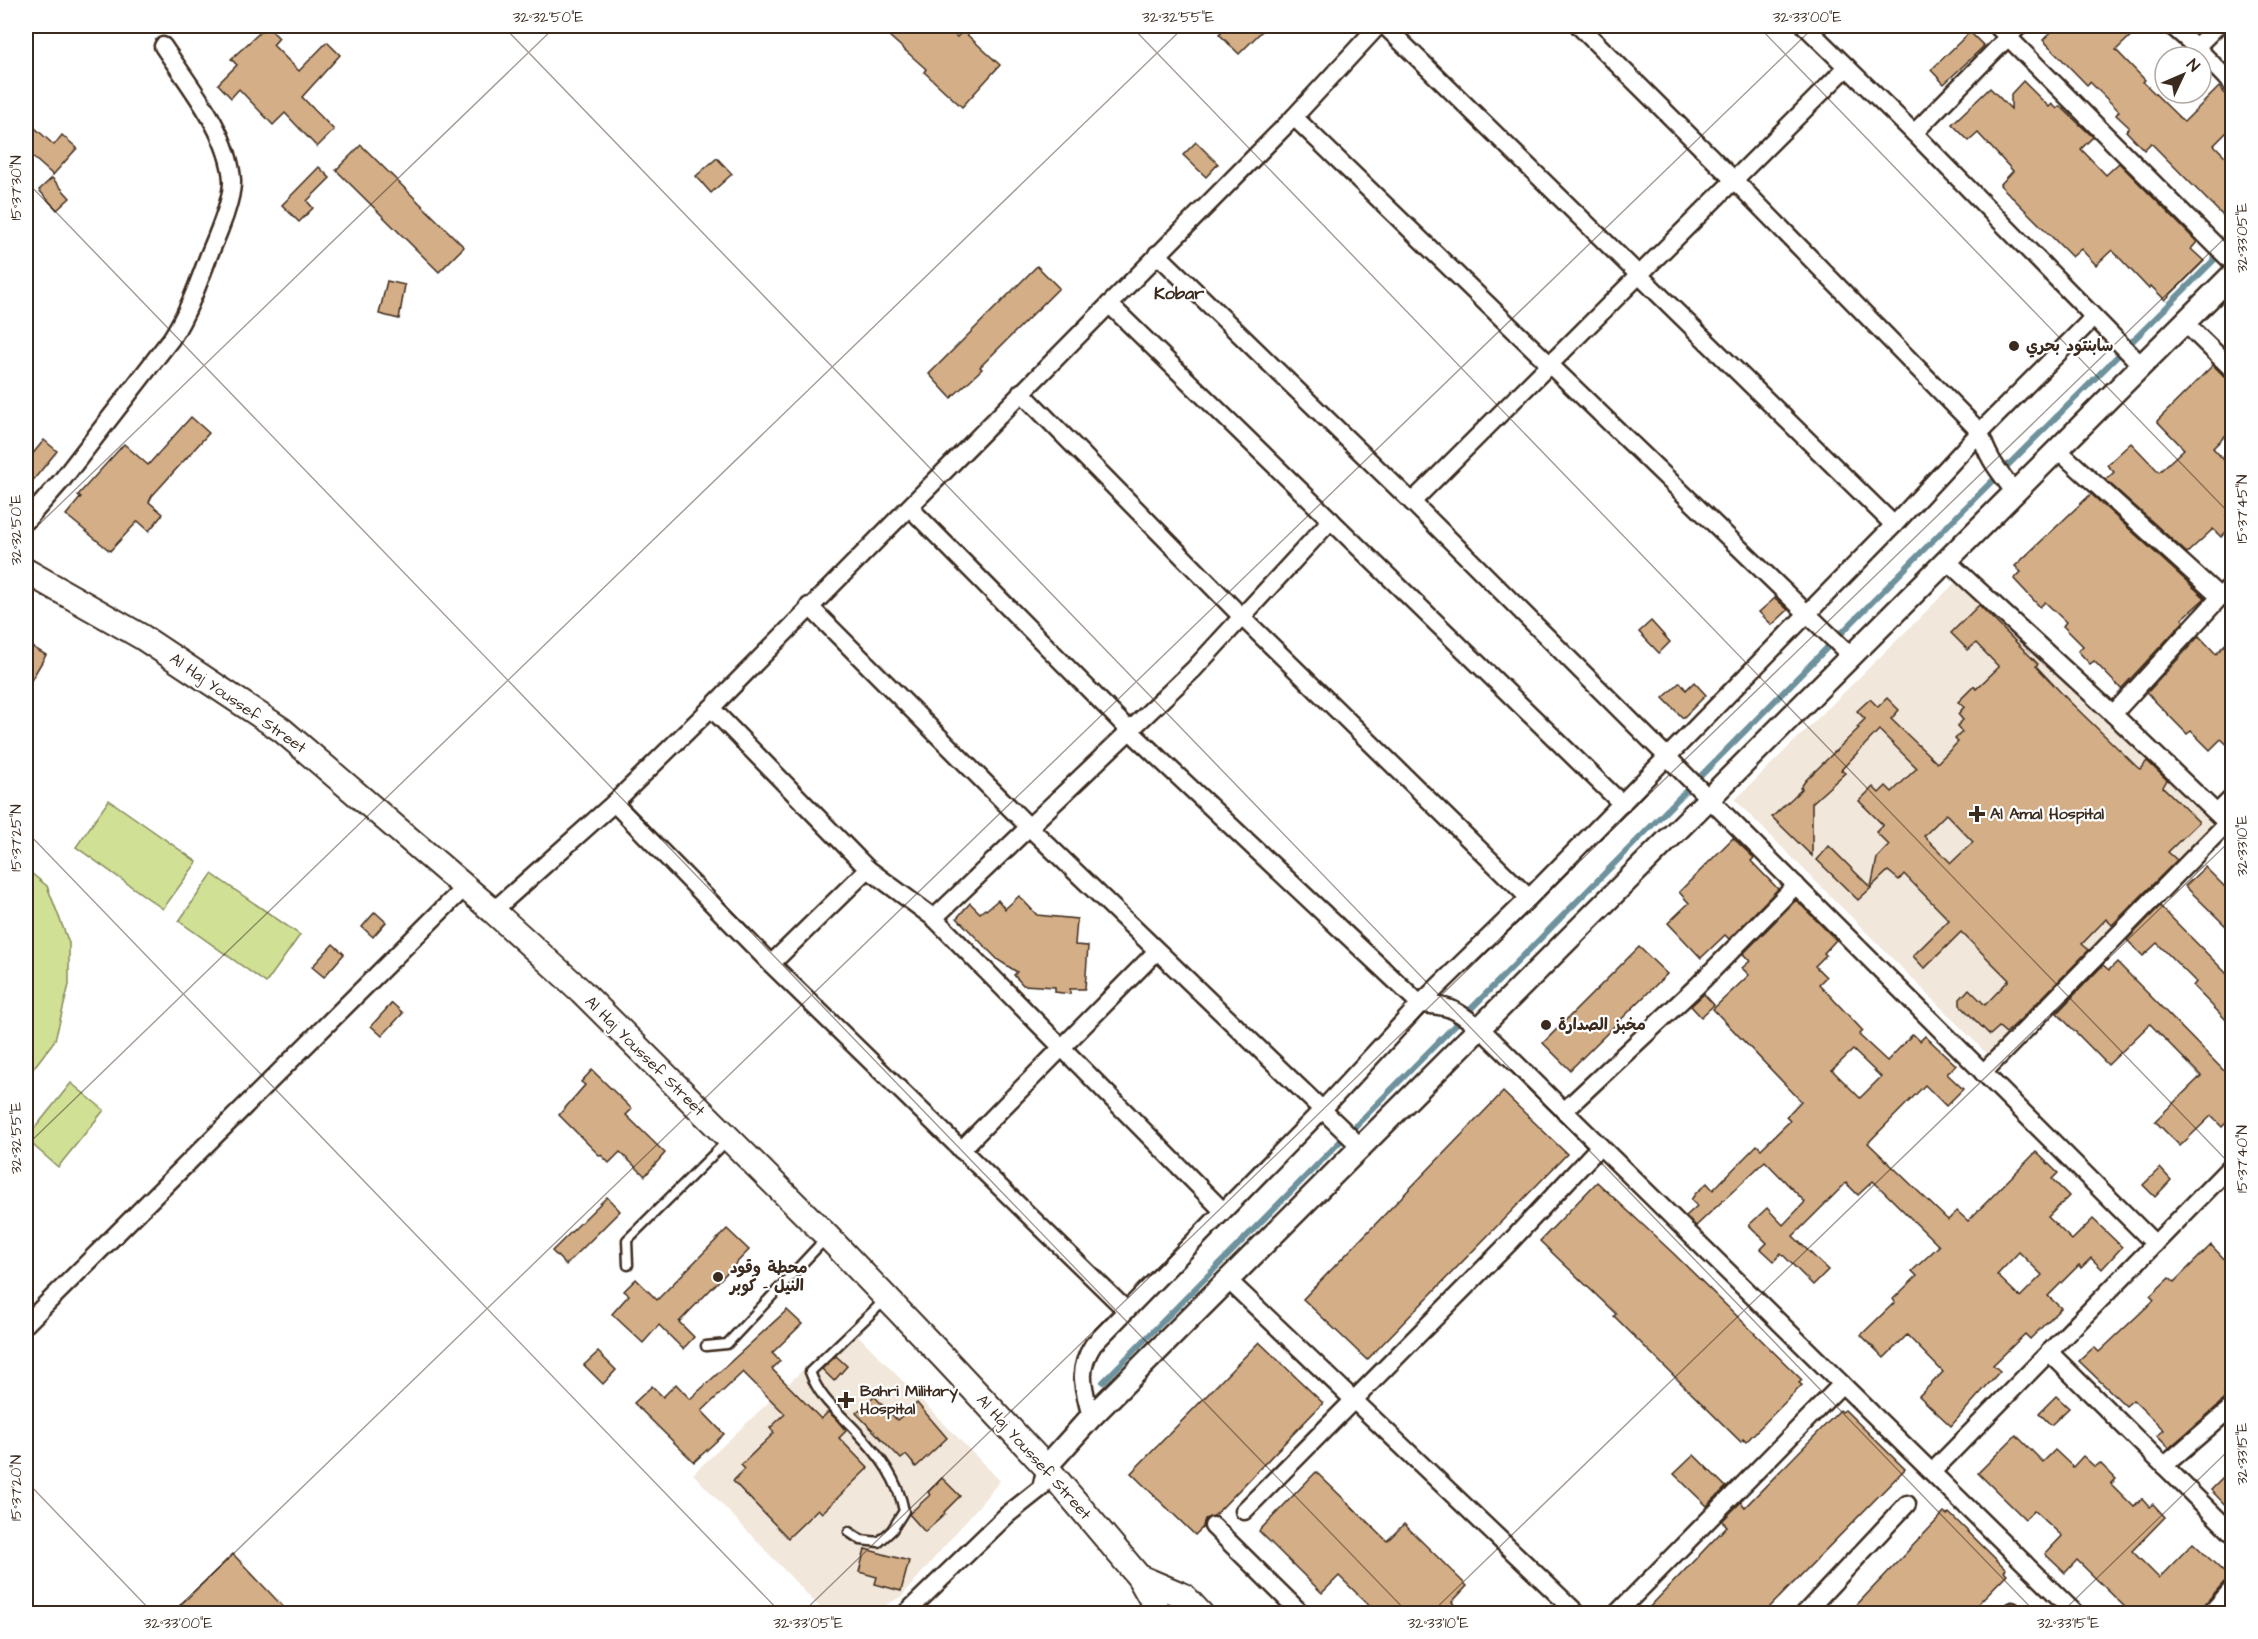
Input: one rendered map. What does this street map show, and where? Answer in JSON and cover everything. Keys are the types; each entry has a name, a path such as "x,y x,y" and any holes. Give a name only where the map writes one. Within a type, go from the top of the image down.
{"main road":[{"name":"Al Haj Youssef Street","path":"26,571 142,637 282,730 466,886 580,991 828,1237 1046,1467 1139,1577 1184,1596 1201,1614"},
{"path":"1139,1577 1160,1614"}],"street":[{"path":"493,911 614,803 711,708 809,606 910,508 1021,392 1294,117 1378,26"},
{"path":"1385,26 1894,525"},
{"path":"1579,26 1734,180 1980,432 1994,467 2010,487"},
{"path":"1804,26 1914,133 2137,361"},
{"path":"2172,26 2194,45"},
{"path":"2198,45 2217,26"},
{"path":"905,1614 1007,1515 1041,1488 1046,1467 1091,1418 1476,1025 1709,800 1847,652 1947,561 2010,487 2058,450 2137,361 2185,323 2231,265 2216,245 2008,29 1914,133"},
{"path":"26,521 62,480 185,318 224,218 232,182 228,157 213,122 163,46"},
{"path":"2213,64 2232,84"},
{"path":"1413,502 1847,67"},
{"path":"1294,117 1551,363 1847,652"},
{"path":"1158,254 1413,502 2155,1244"},
{"path":"1109,304 1622,804"},
{"path":"1091,1418 1082,1382 1083,1360 1093,1345 1323,1109 1420,1004 1622,804 1894,525 1980,432 2093,318"},
{"path":"2185,323 2232,369"},
{"path":"1021,392 1242,617 1529,898"},
{"path":"2058,450 2220,597"},
{"path":"910,508 1130,730 1420,1004 1444,1005 1458,1011 1476,1025 2076,1614"},
{"path":"934,918 1194,669 1331,520"},
{"path":"1947,561 2225,821"},
{"path":"2113,714 2232,584"},
{"path":"809,606 1156,952 1359,1144"},
{"path":"711,708 868,869 934,918 1223,1211"},
{"path":"1983,1073 2225,821 2232,798"},
{"path":"614,803 771,964 1126,1310"},
{"path":"771,964 868,869"},
{"path":"1564,1111 1697,986 1796,885"},
{"path":"26,1324 466,886"},
{"path":"961,1150 1156,952"},
{"path":"1244,1511 1511,1241 1600,1146"},
{"path":"1933,1472 2232,1165"},
{"path":"1228,1280 1578,1614"},
{"path":"2049,1352 2232,1533"},
{"path":"1616,1614 1842,1383"},
{"path":"2164,1466 2232,1407"},
{"path":"1804,1614 1907,1504"},
{"path":"1213,1526 1302,1614"},
{"path":"2210,1614 2232,1589"}],"lane":[{"path":"628,1265 627,1240 729,1140"},
{"path":"706,1346 727,1344 828,1237"},
{"path":"849,1532 861,1540 879,1542 892,1530 904,1512 900,1493 891,1473 865,1441 821,1396 810,1372 887,1299"}],"shaded area":[{"name":"Al Amal Hospital","path":"1966,572 2219,828 1992,1059 1735,800"},
{"name":"Bahri Military Hospital","path":"849,1326 1000,1481 902,1596 872,1613 826,1614 693,1474"}],"green space":[{"path":"109,800 197,862 163,909 76,847"},
{"path":"26,869 47,886 69,943 69,985 55,1040 26,1078"},
{"path":"212,874 300,935 266,983 179,921"},
{"path":"71,1083 104,1110 58,1167 26,1139"}],"building":[{"path":"267,26 279,38 273,45 299,71 327,42 340,55 302,97 334,130 317,147 285,113 273,125 239,89 231,98 218,84 237,65 231,59"},
{"path":"878,26 944,26 957,37 963,31 1000,65 962,107 924,72 926,69"},
{"path":"1227,26 1267,26 1239,54 1219,34"},
{"path":"2057,26 2141,26 2116,50 2145,80 2143,82 2153,92 2153,105 2167,105 2184,122 2201,105 2213,105 2213,93 2219,87 2232,101 2232,127 2214,145 2232,163 2232,225 2151,143 2144,150 2126,131 2129,127 2116,115 2119,111 2090,82 2087,85 2043,40"},
{"path":"1970,32 1984,46 1944,84 1931,70"},
{"path":"2023,81 2049,107 2052,104 2057,109 2060,106 2093,137 2081,149 2106,175 2119,163 2197,242 2191,249 2204,261 2165,300 2151,286 2149,289 2112,250 2096,265 2081,249 2072,257 2000,185 2013,171 1978,133 1969,141 1952,124 1990,88 2011,109 2011,94"},
{"path":"26,120 54,145 62,135 77,148 53,175 26,151"},
{"path":"1196,142 1218,164 1206,177 1183,155"},
{"path":"361,145 464,247 439,272 336,170"},
{"path":"717,158 732,174 711,193 696,176"},
{"path":"319,167 330,178 307,201 313,208 299,222 282,205"},
{"path":"52,178 70,198 57,210 39,190"},
{"path":"1037,266 1059,288 980,367 982,369 951,398 929,374"},
{"path":"387,281 405,285 399,319 379,314"},
{"path":"2213,365 2225,377 2232,379 2232,429 2213,448 2232,469 2232,509 2226,515 2232,522 2232,526 2221,537 2213,529 2187,553 2106,480 2114,472 2107,465 2131,443 2159,472 2184,449 2157,421"},
{"path":"191,417 209,433 152,496 149,502 163,514 149,531 138,521 110,551 66,515 81,497 78,495 124,444 148,465"},
{"path":"44,440 57,451 26,489 26,462"},
{"path":"2091,494 2205,598 2182,619 2184,621 2121,689 2094,661 2090,664 2078,651 2083,646 2063,626 2066,622 2045,602 2040,607 2014,579 2021,572 2015,566"},
{"path":"1775,598 1788,610 1772,625 1759,612"},
{"path":"1979,605 2038,664 2036,666 2069,701 2137,767 2140,769 2147,761 2167,780 2163,787 2199,822 2168,852 2177,860 2112,925 2106,919 2082,944 2089,950 2006,1033 1999,1027 1990,1035 1960,1005 1960,999 1969,989 1985,1005 2009,980 1961,932 1925,968 1923,967 1913,956 1949,920 1904,874 1899,880 1888,871 1871,887 1877,858 1889,845 1876,832 1883,825 1859,801 1873,787 1879,793 1886,786 1892,792 1917,768 1879,730 1841,770 1845,773 1812,803 1812,856 1772,817 1802,789 1800,788 1806,780 1859,728 1857,727 1865,719 1857,711 1870,699 1878,707 1887,698 1899,710 1891,719 1937,763 1958,742 1955,739 1962,732 1957,726 1963,720 1958,714 1964,707 1958,702 1999,667 1976,643 1968,650 1951,633","holes":["1946,814 1973,842 1951,863 1924,836"]},
{"path":"1651,621 1670,642 1659,653 1639,632"},
{"path":"2199,636 2216,654 2232,637 2232,749 2221,739 2210,750 2191,731 2187,734 2147,693"},
{"path":"26,643 46,655 26,689"},
{"path":"1680,682 1686,690 1694,682 1706,695 1683,718 1663,698"},
{"path":"1733,838 1754,858 1751,861 1778,889 1729,939 1725,935 1701,958 1668,923 1689,903 1679,892"},
{"path":"1829,846 1871,888 1858,900 1817,860"},
{"path":"2205,867 2232,894 2232,932 2185,886"},
{"path":"1019,896 1037,915 1077,919 1075,945 1088,946 1085,989 1070,989 1070,994 1055,992 1055,987 1023,985 1014,975 1017,972 998,960 957,918 970,903 980,913 998,900 1005,909"},
{"path":"1796,900 1836,940 1815,966 1826,977 1819,984 1863,1031 1859,1035 1887,1061 1913,1034 1920,1041 1925,1036 1956,1065 1947,1074 1963,1089 1946,1106 1925,1085 1868,1143 1948,1220 1957,1211 1968,1221 2036,1152 2058,1173 2052,1179 2069,1196 2048,1217 2072,1240 2093,1219 2122,1247 2102,1269 2091,1258 2081,1268 2079,1265 2048,1296 2061,1308 2030,1339 2025,1334 1993,1365 2000,1371 1951,1426 1919,1396 1943,1372 1907,1335 1884,1358 1861,1335 1895,1302 1893,1299 1917,1276 1912,1271 1939,1246 1873,1181 1858,1195 1846,1183 1793,1236 1828,1270 1813,1285 1781,1253 1774,1261 1761,1249 1767,1243 1749,1225 1767,1208 1783,1225 1805,1202 1765,1161 1696,1226 1686,1216 1697,1206 1691,1200 1695,1194 1707,1183 1713,1190 1757,1145 1761,1149 1790,1121 1786,1117 1801,1101 1713,1009 1749,975 1742,968 1750,961 1743,954","holes":["1853,1050 1881,1077 1860,1098 1832,1070","2019,1252 2042,1275 2020,1297 1997,1275"]},
{"path":"2160,906 2232,979 2232,1026 2193,986 2196,982 2157,943 2143,956 2127,940"},
{"path":"375,912 386,922 373,937 362,927"},
{"path":"333,944 344,954 324,977 312,967"},
{"path":"1639,947 1667,974 1570,1070 1543,1043"},
{"path":"2117,962 2232,1079 2232,1117 2222,1127 2211,1116 2180,1146 2155,1121 2201,1076 2150,1024 2108,1065 2057,1013 2103,965 2109,970"},
{"path":"1704,994 1714,1005 1701,1017 1691,1006"},
{"path":"392,1003 403,1013 382,1036 371,1026"},
{"path":"592,1070 632,1109 626,1115 665,1153 645,1176 620,1152 609,1163 559,1115 585,1085 581,1082"},
{"path":"1503,1092 1567,1154 1367,1360 1303,1299"},
{"path":"2160,1168 2171,1180 2155,1197 2143,1185"},
{"path":"1597,1182 1802,1380 1799,1383 1802,1385 1746,1442 1743,1439 1741,1442 1614,1316 1616,1314 1540,1241"},
{"path":"607,1197 620,1211 566,1265 552,1251"},
{"path":"727,1229 749,1250 679,1322 694,1337 683,1349 659,1325 643,1343 612,1314 629,1295 624,1291 636,1279 657,1300"},
{"path":"2211,1245 2232,1267 2232,1386 2224,1394 2227,1396 2215,1408 2169,1448 2157,1436 2164,1430 2133,1400 2126,1406 2079,1361 2094,1347 2099,1352 2154,1300 2150,1296 2169,1278 2174,1282"},
{"path":"787,1310 802,1324 772,1353 780,1361 772,1369 821,1419 828,1412 835,1418 846,1431 839,1438 868,1468 822,1513 818,1509 788,1538 733,1481 745,1469 741,1465 774,1433 770,1428 785,1414 743,1372 702,1411 724,1434 694,1462 634,1403 652,1386 663,1397 676,1384 690,1399"},
{"path":"1259,1342 1323,1403 1214,1516 1205,1519 1203,1527 1195,1535 1131,1473"},
{"path":"598,1352 616,1370 603,1384 584,1365"},
{"path":"836,1356 847,1366 834,1381 822,1369"},
{"path":"874,1396 897,1420 917,1403 947,1438 916,1467 906,1455 901,1459 856,1413"},
{"path":"2056,1396 2069,1408 2051,1425 2039,1413"},
{"path":"1840,1410 1842,1412 1845,1410 1905,1469 1763,1614 1643,1614 1727,1526 1722,1521 1741,1502 1745,1507"},
{"path":"2016,1435 2043,1462 2055,1450 2073,1467 2083,1456 2095,1467 2100,1463 2116,1479 2111,1484 2134,1507 2142,1499 2149,1507 2153,1504 2165,1517 2132,1551 2159,1578 2193,1543 2231,1579 2224,1582 2202,1607 2200,1614 2132,1614 2077,1560 2065,1573 2045,1554 2062,1536 2034,1510 2025,1519 1978,1473"},
{"path":"1694,1455 1726,1487 1707,1506 1674,1474"},
{"path":"2232,1469 2232,1512 2211,1490"},
{"path":"1316,1472 1387,1541 1404,1524 1467,1586 1452,1602 1464,1614 1378,1614 1339,1576 1322,1593 1259,1531"},
{"path":"942,1478 960,1496 925,1532 909,1514 930,1495 928,1492"},
{"path":"1944,1513 1947,1515 1949,1513 2006,1569 2004,1571 2007,1574 1968,1614 1848,1614"},
{"path":"865,1549 909,1561 901,1591 875,1584 877,1577 859,1572"},
{"path":"233,1554 290,1614 171,1614"}],"waterway":[{"path":"1103,1382 1957,516 2232,242"}],"place":[{"name":"سابنتود بحري","path":"2014,346"},
{"name":"Al Amal Hospital","path":"1977,814"},
{"name":"مخبز الصدارة","path":"1546,1025"},
{"name":"محطة وقود النيل - كوبر","path":"718,1277"},
{"name":"Bahri Military Hospital","path":"846,1400"}],"district":[{"name":"Kobar","path":"1179,293"}]}
